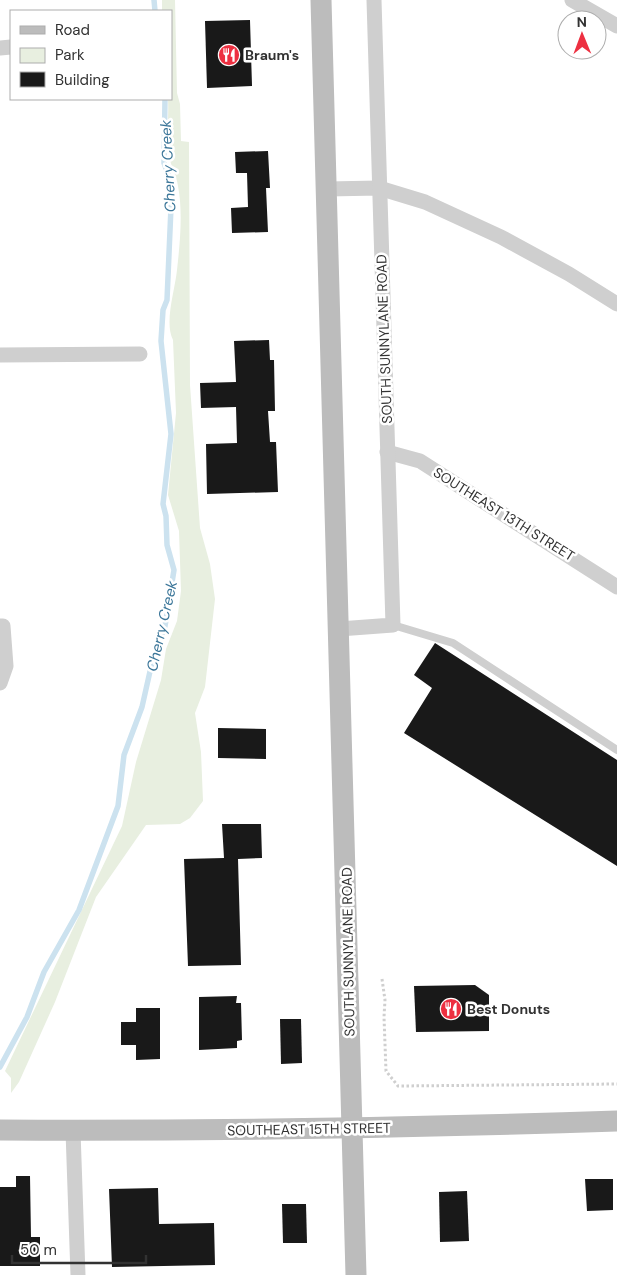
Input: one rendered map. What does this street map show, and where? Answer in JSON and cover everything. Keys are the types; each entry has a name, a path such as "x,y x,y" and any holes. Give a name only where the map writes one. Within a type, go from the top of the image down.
{"main road":[{"name":"SOUTH SUNNYLANE ROAD","path":"321,0 356,1275"},
{"name":"SOUTHEAST 15TH STREET","path":"0,1130 74,1132 351,1128 617,1121"}],"street":[{"name":"SOUTH SUNNYLANE ROAD","path":"374,0 393,625"},
{"path":"572,0 617,26"},
{"path":"326,189 379,188 425,202 501,237 617,304"},
{"path":"0,355 140,354"},
{"name":"SOUTHEAST 13TH STREET","path":"387,452 420,461 617,586"},
{"path":"339,629 393,625"},
{"path":"0,684 6,666 1,626"},
{"path":"74,1132 78,1275"}],"lane":[{"path":"393,625 452,642 617,750"}],"path":[{"path":"382,979 385,1000 386,1071 398,1086 617,1084"}],"green space":[{"path":"162,0 175,0 177,93 180,104 181,141 189,142 190,385 200,528 210,564 215,599 205,687 195,713 201,752 203,801 190,818 180,824 146,825 96,897 55,1002 19,1082 11,1093 11,1078 5,1071 122,826 136,762 161,680 166,649 177,621 181,591 179,531 168,495 176,413 173,340 170,316 178,260 181,217 180,196 168,145 168,100 172,100 172,10 162,10"}],"building":[{"path":"250,20 252,86 207,88 205,21"},
{"path":"268,151 270,188 266,188 268,232 232,233 231,208 248,207 247,173 236,173 235,152"},
{"path":"269,340 270,360 274,360 275,411 268,411 270,442 276,442 278,492 207,494 206,444 237,443 236,407 201,408 200,383 236,382 234,341"},
{"path":"435,643 617,760 617,866 404,733 432,688 414,675"},
{"path":"218,728 266,729 266,759 218,758"},
{"path":"222,824 261,824 262,858 238,859 241,965 188,966 184,859 224,858"},
{"path":"475,985 489,995 489,1031 416,1032 414,986"},
{"path":"237,996 236,1003 241,1003 242,1040 237,1041 237,1048 199,1050 199,997"},
{"path":"136,1008 160,1008 160,1059 136,1060 136,1045 121,1045 121,1022 136,1022"},
{"path":"280,1019 301,1019 302,1063 281,1064"},
{"path":"16,1176 30,1176 31,1237 40,1237 40,1266 0,1266 0,1187 16,1187"},
{"path":"585,1179 613,1179 613,1210 587,1211"},
{"path":"158,1188 159,1224 214,1223 215,1265 112,1267 109,1189"},
{"path":"467,1191 469,1241 440,1242 439,1192"},
{"path":"282,1204 306,1204 307,1243 283,1243"}],"waterway":[{"name":"Cherry Creek","path":"154,0 155,10"},
{"name":"Cherry Creek","path":"0,1067 27,1017 44,972 79,910 118,806 124,755 142,707 153,658 165,626 174,570 167,545 166,516 163,504 171,434 161,341 163,310 167,300 172,184 164,163 165,100"}],"place":[{"name":"Braum's","path":"229,55"},
{"name":"Best Donuts","path":"451,1009"}]}
